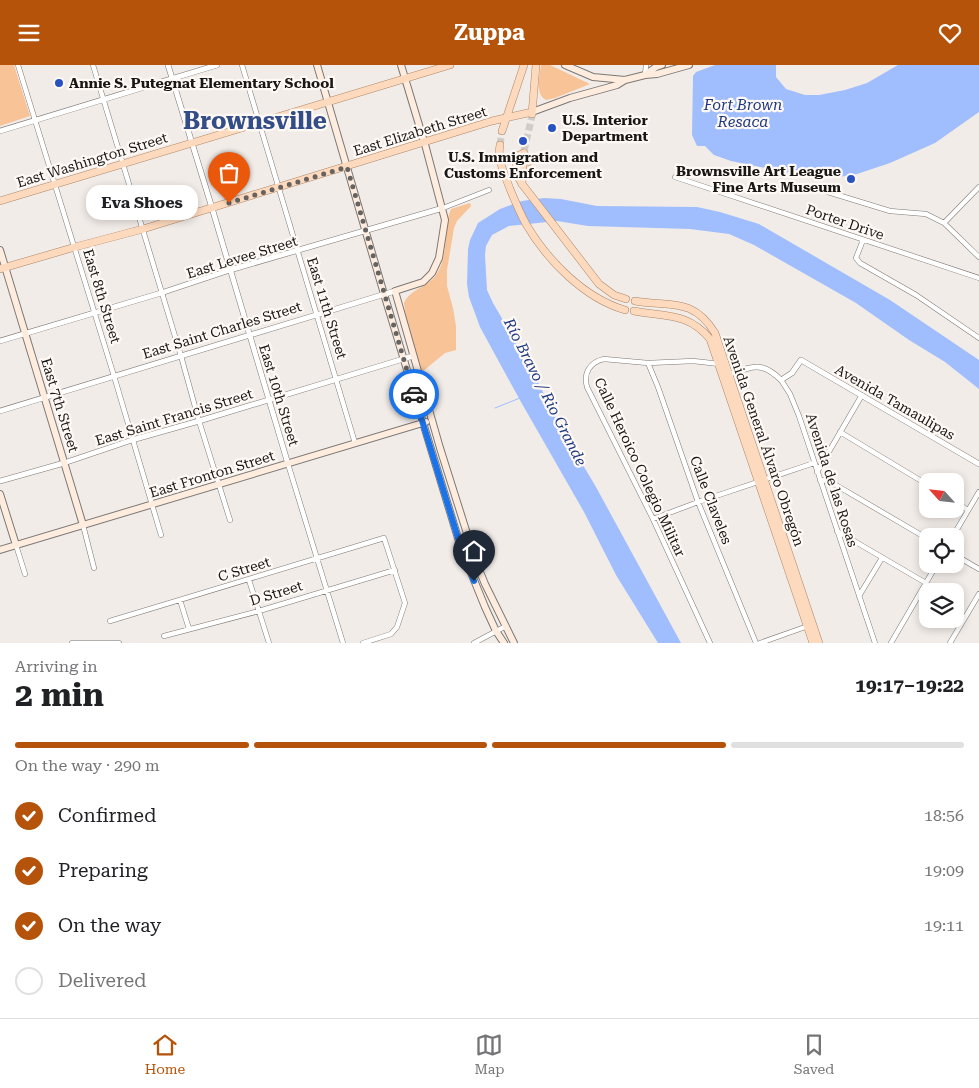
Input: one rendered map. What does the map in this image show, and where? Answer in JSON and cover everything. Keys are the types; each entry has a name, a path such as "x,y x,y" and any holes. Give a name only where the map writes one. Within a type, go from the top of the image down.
{"main road":[{"path":"317,65 461,548 496,631 504,643"},
{"path":"401,65 443,208"},
{"name":"East Washington Street","path":"0,201 450,65"},
{"path":"502,131 524,65"},
{"path":"536,65 532,114 570,98 617,85 626,80 689,65"},
{"path":"565,65 593,77 626,80"},
{"path":"646,75 662,65"},
{"path":"592,92 596,85 593,77"},
{"name":"East Elizabeth Street","path":"3,269 143,229 506,118 532,114"},
{"path":"500,145 500,158 508,184 530,230 547,253 576,282 605,302 625,309"},
{"path":"520,163 524,152 520,163 522,184 587,269 606,291 626,299"},
{"name":"East Saint Charles Street","path":"394,291 423,283 432,273 439,258 445,221 443,208"},
{"name":"East 7th Street","path":"0,250 3,269 25,334 83,525"},
{"path":"394,291 476,562 514,643"},
{"name":"Avenida General Álvaro Obregón","path":"635,301 679,305 699,315 710,325 715,333 730,374 739,413"},
{"name":"Avenida General Álvaro Obregón","path":"634,311 670,315 690,321 710,339 739,413 810,625 819,643"},
{"name":"East Fronton Street","path":"0,550 432,420"},
{"path":"0,494 16,545"},
{"name":"Avenida General Álvaro Obregón","path":"810,625 813,643"}],"street":[{"name":"East 8th Street","path":"18,65 56,184 161,535"},
{"path":"93,65 230,520"},
{"name":"East 10th Street","path":"168,65 270,399 316,559 343,643"},
{"path":"0,131 218,65"},
{"name":"East 11th Street","path":"242,65 355,443"},
{"path":"646,65 646,75"},
{"name":"Porter Drive","path":"675,177 979,278"},
{"path":"944,223 979,187"},
{"name":"East Levee Street","path":"0,341 162,293 230,270 443,208 489,190"},
{"path":"828,192 890,211 926,214 944,223 979,257"},
{"path":"863,240 856,258 860,263 916,295 979,338"},
{"name":"East Saint Charles Street","path":"0,411 394,291"},
{"name":"East Saint Francis Street","path":"0,481 64,463 132,439 199,421 413,356"},
{"name":"Calle Heroico Colegio Militar","path":"710,643 653,519 585,380 586,373 591,365 604,359 648,363 703,361 720,364"},
{"name":"Avenida Tamaulipas","path":"781,380 792,373 800,360 979,464"},
{"name":"Calle Claveles","path":"648,363 698,502 756,643"},
{"name":"Avenida de las Rosas","path":"730,374 754,366 769,370 781,380 794,402 875,643"},
{"path":"817,472 862,395"},
{"path":"840,432 919,480"},
{"path":"653,519 814,463"},
{"path":"820,480 829,481 919,534"},
{"path":"958,528 979,492"},
{"path":"964,508 968,510"},
{"name":"East 7th Street","path":"83,525 94,568"},
{"path":"837,531 926,583 932,573"},
{"name":"C Street","path":"110,621 384,538 395,569"},
{"path":"16,545 25,574"},
{"path":"859,596 882,558"},
{"path":"964,560 979,569"},
{"path":"363,643 391,635 397,627 405,603 395,569"},
{"name":"D Street","path":"164,636 259,611 395,569"},
{"path":"249,580 269,643"},
{"path":"950,643 979,594"},
{"path":"891,643 919,595"},
{"path":"180,600 188,629"},
{"path":"760,643 810,625"},
{"path":"474,643 506,626"},
{"path":"72,643 119,643"}],"shaded area":[{"path":"0,65 14,65 30,116 0,126"},
{"path":"541,65 550,65 590,84 546,100 540,94 539,89"},
{"path":"470,203 471,206 457,221 454,228 447,270 447,286 456,326 456,350 445,353 422,372 406,320 404,303 410,294 433,279 440,267 445,251 448,217 451,209"}],"water":[{"name":"Fort Brown Resaca","path":"715,65 776,65 776,77 786,89 805,95 819,95 867,83 898,65 979,65 979,112 935,143 890,163 857,174 833,178 800,175 731,161 714,155 705,146 697,146 692,135 693,76 696,72"},
{"path":"544,198 561,199 597,206 697,207 759,224 890,300 979,360 979,389 945,362 909,340 856,303 754,245 729,234 690,229 588,226 557,221 509,226 492,235 486,246 485,255 487,290 530,366 561,428 596,487 681,643 658,643 616,575 584,512 480,327 469,297 467,284 468,249 478,223 500,209 522,201"}],"waterway":[{"path":"495,408 520,398"}],"tunnel":[{"path":"524,151 532,116"},
{"path":"500,145 502,131"},
{"path":"520,167 521,160"}],"way so far":[{"path":"229,203 347,167 414,394"}],"place":[{"name":"Annie S. Putegnat Elementary School","path":"59,83"},
{"name":"U.S. Interior Department","path":"552,128"},
{"name":"U.S. Immigration and Customs Enforcement","path":"523,141"},
{"name":"Brownsville Art League Fine Arts Museum","path":"851,179"},
{"name":"Eva Shoes","path":"229,203"}],"district":[{"name":"Brownsville","path":"255,121"}],"route":[{"path":"414,394 461,548 474,581"}],"water label":[{"name":"Río Bravo / Rio Grande","path":"545,392"}]}
